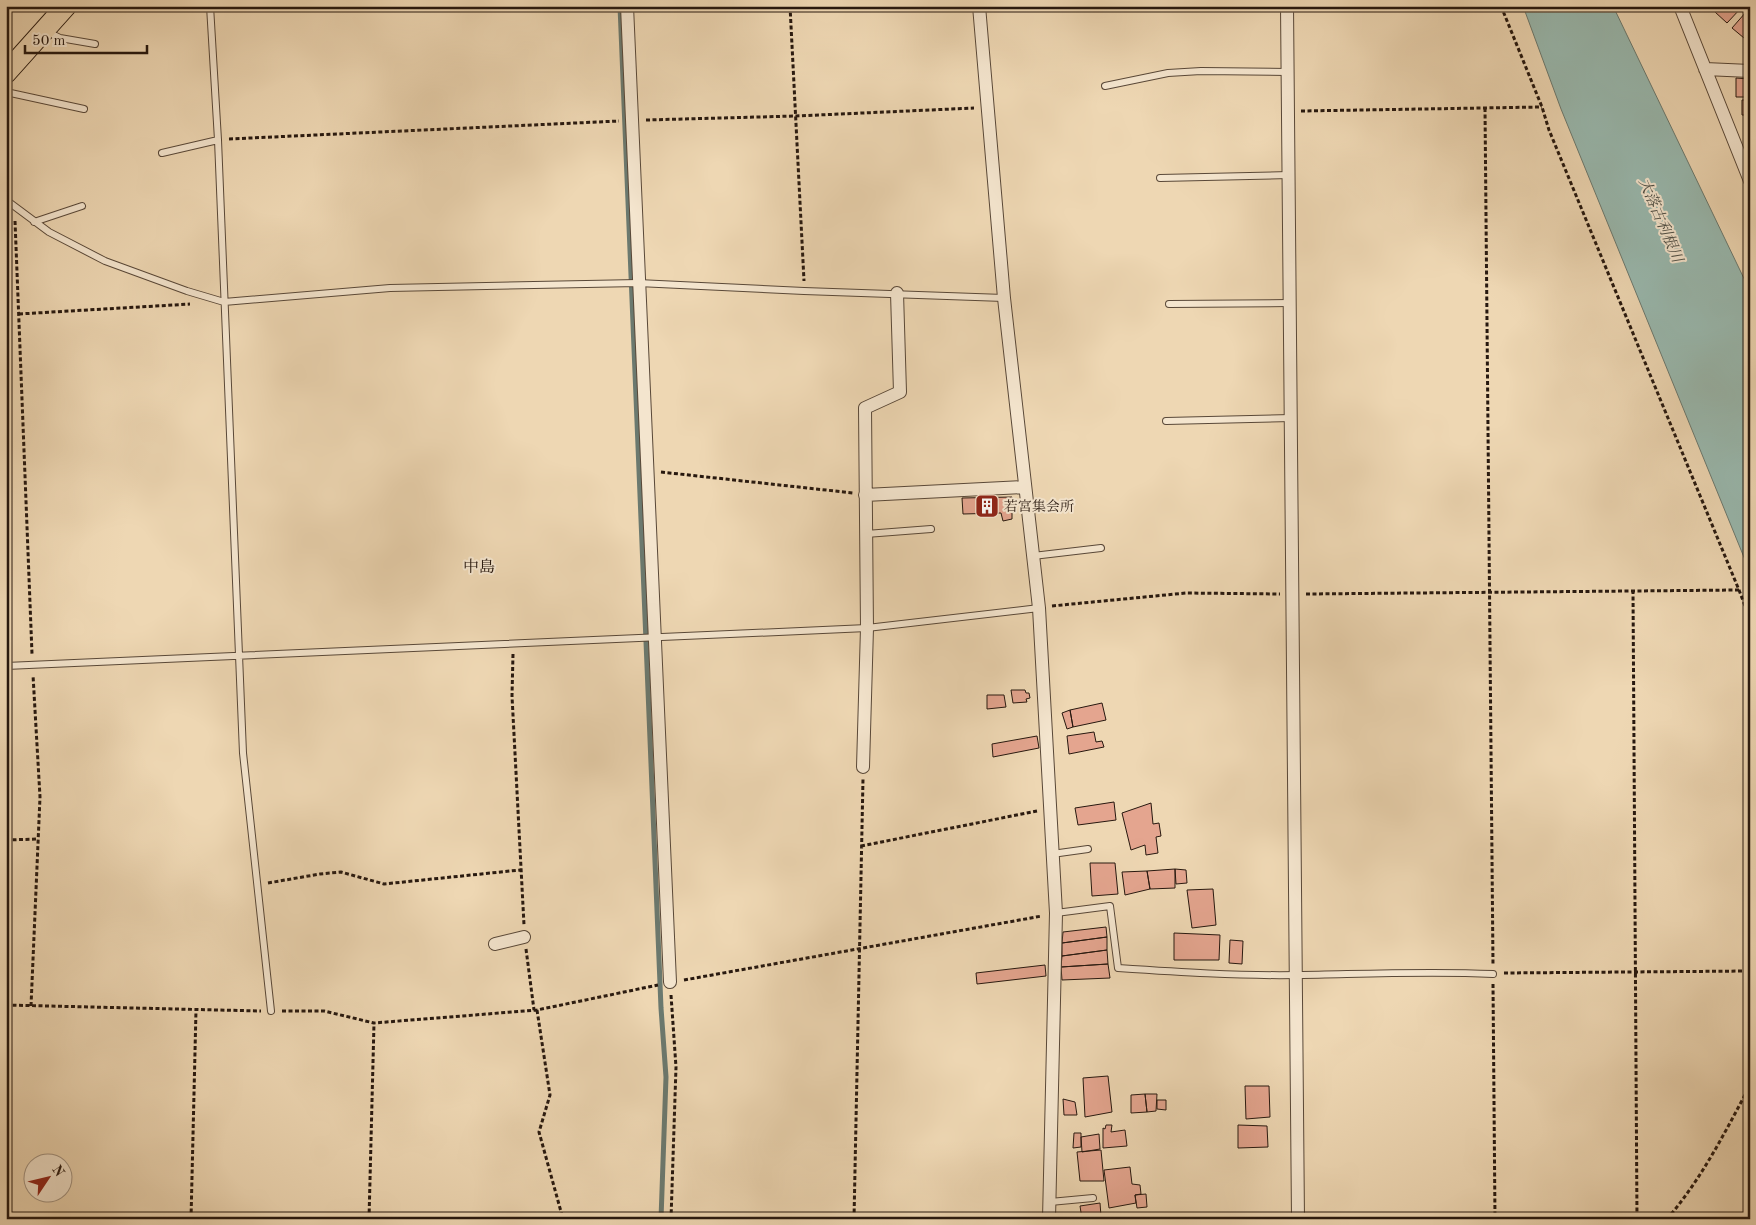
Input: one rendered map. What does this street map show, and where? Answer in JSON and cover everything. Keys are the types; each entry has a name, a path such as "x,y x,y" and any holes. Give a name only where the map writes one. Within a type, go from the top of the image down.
{"main road":[{"path":"6,73 66,6"}],"street":[{"path":"627,6 670,982"},
{"path":"979,6 1004,298 1039,608 1056,913 1049,1219"},
{"path":"1287,6 1298,1219"},
{"path":"1680,6 1750,181"},
{"path":"1705,69 1750,71"},
{"path":"863,767 867,628 864,408 900,392 897,294"},
{"path":"865,495 1025,487"},
{"path":"495,944 524,938"}],"lane":[{"path":"210,6 218,140 243,753 271,1011"},
{"path":"45,30 60,38 95,44"},
{"path":"1105,86 1168,73 1288,72"},
{"path":"6,92 84,109"},
{"path":"162,154 218,140"},
{"path":"1160,178 1289,175"},
{"path":"6,200 14,208 49,232 105,261 187,291 224,302 390,288 638,283 1004,298"},
{"path":"34,222 82,206"},
{"path":"1169,304 1290,303"},
{"path":"1166,421 1291,418"},
{"path":"866,534 931,529"},
{"path":"1033,556 1101,548"},
{"path":"6,666 867,628 1039,608"},
{"path":"1052,854 1088,849"},
{"path":"1056,913 1110,906 1118,968 1296,975 1439,971 1493,974"},
{"path":"1050,1202 1093,1198"}],"path":[{"path":"790,6 804,291"},
{"path":"1501,6 1542,107 1548,130 1740,590 1750,619"},
{"path":"218,140 987,107"},
{"path":"1288,111 1542,107"},
{"path":"1485,108 1495,1219"},
{"path":"14,208 40,797 31,1006"},
{"path":"19,314 194,304"},
{"path":"648,471 865,495"},
{"path":"1633,590 1637,1219"},
{"path":"1039,608 1186,593 1292,594 1740,590"},
{"path":"257,885 341,872 384,884 520,870 512,696 513,643"},
{"path":"854,1219 863,767"},
{"path":"862,846 1050,808"},
{"path":"6,840 38,839"},
{"path":"6,1005 324,1011 374,1024 537,1010 670,982 1056,913"},
{"path":"1493,974 1750,971"},
{"path":"670,982 676,1067 671,1219"},
{"path":"191,1219 196,1010"},
{"path":"537,1010 550,1095 539,1132 563,1219"},
{"path":"369,1219 374,1024"},
{"path":"1667,1219 1677,1208 1711,1159 1750,1082"}],"water":[{"name":"大落古利根川","path":"1523,6 1613,6 1750,291 1750,572 1561,109"}],"building":[{"path":"1721,6 1750,6 1750,43 1732,28 1746,12 1741,8 1727,23 1715,12"},
{"path":"1736,78 1750,79 1750,97 1736,97"},
{"path":"1749,99 1750,115 1742,115 1742,100"},
{"name":"若宮集会所","path":"1012,497 1012,519 1003,521 1001,513 963,514 962,498"},
{"path":"1011,690 1025,690 1026,693 1029,693 1030,698 1026,699 1027,702 1013,703"},
{"path":"987,695 1004,695 1006,707 987,709"},
{"path":"1102,703 1106,720 1073,727 1070,710"},
{"path":"1070,710 1073,727 1067,729 1062,713"},
{"path":"1094,732 1096,742 1102,741 1104,747 1069,754 1067,736"},
{"path":"1037,736 1039,748 993,757 992,744"},
{"path":"1114,802 1116,820 1078,825 1075,808"},
{"path":"1151,803 1153,824 1159,823 1161,836 1156,837 1158,853 1146,855 1145,845 1131,850 1122,813"},
{"path":"1090,863 1115,863 1118,894 1092,896"},
{"path":"1175,869 1186,870 1187,883 1176,884"},
{"path":"1175,869 1175,888 1150,889 1147,871"},
{"path":"1147,871 1150,889 1125,895 1122,872"},
{"path":"1213,889 1216,925 1192,928 1187,890"},
{"path":"1106,927 1107,937 1062,943 1063,932"},
{"path":"1174,933 1220,935 1219,960 1174,960"},
{"path":"1107,937 1107,950 1062,956 1062,943"},
{"path":"1230,940 1243,941 1242,964 1229,963"},
{"path":"1107,950 1108,964 1061,967 1062,956"},
{"path":"1108,964 1110,978 1062,980 1061,967"},
{"path":"1045,965 1046,976 977,984 976,973"},
{"path":"1108,1076 1112,1112 1085,1117 1083,1078"},
{"path":"1245,1086 1269,1086 1270,1117 1246,1119"},
{"path":"1145,1094 1157,1094 1156,1111 1147,1112"},
{"path":"1145,1094 1147,1112 1131,1113 1131,1095"},
{"path":"1063,1099 1075,1102 1077,1115 1064,1115"},
{"path":"1157,1100 1166,1100 1166,1110 1157,1109"},
{"path":"1106,1125 1112,1125 1111,1132 1125,1130 1127,1146 1103,1148 1103,1128 1105,1129"},
{"path":"1238,1125 1267,1126 1268,1147 1238,1148"},
{"path":"1074,1133 1081,1133 1081,1147 1073,1148"},
{"path":"1099,1134 1100,1149 1082,1152 1081,1137"},
{"path":"1101,1150 1104,1181 1080,1181 1077,1152"},
{"path":"1130,1167 1132,1184 1140,1185 1141,1194 1135,1195 1136,1203 1109,1208 1104,1170"},
{"path":"1146,1194 1147,1207 1137,1208 1135,1195"},
{"path":"1100,1203 1101,1216 1082,1219 1080,1206"}],"waterway":[{"path":"620,6 661,1008 666,1077 661,1219"}],"place":[{"name":"若宮集会所","path":"987,506"}],"district":[{"name":"中島","path":"479,566"}]}
